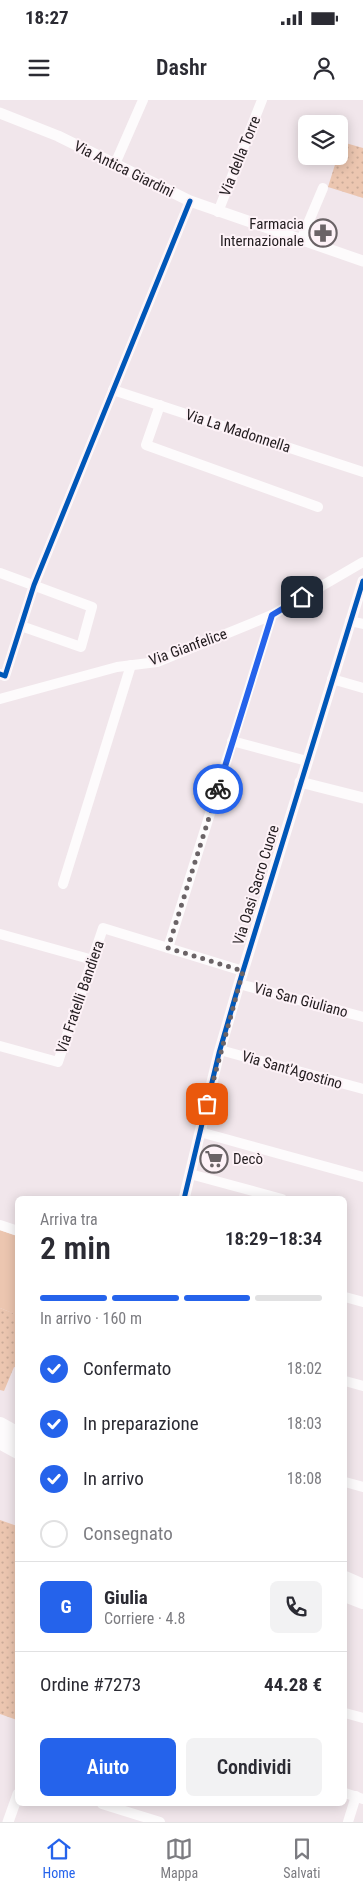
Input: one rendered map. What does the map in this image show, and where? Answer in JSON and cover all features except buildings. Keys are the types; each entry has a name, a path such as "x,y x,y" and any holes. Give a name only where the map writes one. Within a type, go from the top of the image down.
{"highway":[{"path":"0,1425 15,1433"},
{"path":"0,1441 15,1448"},
{"path":"347,1581 363,1587"},
{"path":"347,1595 363,1601"}],"street":[{"path":"115,164 143,100"},
{"name":"Via della Torre","path":"218,212 262,100"},
{"name":"Via Antica Giardini","path":"0,113 115,164 190,201 363,261"},
{"path":"301,240 323,188"},
{"path":"0,674 5,676 34,585 190,201"},
{"name":"Via La Madonnella","path":"113,390 363,472"},
{"path":"160,405 146,445 318,507"},
{"name":"Via Gianfelice","path":"0,699 117,666 157,662 272,615 363,562"},
{"path":"0,574 92,607 81,647 21,626"},
{"name":"Via Oasi Sacro Cuore","path":"185,1196 220,1050 239,984 363,581"},
{"path":"168,948 272,615"},
{"path":"350,621 363,624"},
{"path":"63,884 131,665"},
{"path":"332,679 363,688"},
{"path":"232,741 307,761"},
{"path":"300,782 363,798"},
{"name":"Via Fratelli Bandiera","path":"0,1046 58,1062 103,928 243,971"},
{"path":"0,934 93,960"},
{"name":"Via San Giuliano","path":"239,984 363,1017"},
{"name":"Via Sant'Agostino","path":"220,1050 363,1090"},
{"path":"200,1132 363,1177"},
{"path":"190,1174 271,1196"},
{"path":"0,1226 15,1230"},
{"path":"347,1298 363,1302"},
{"path":"347,1382 363,1386"},
{"path":"347,1483 363,1487"},
{"path":"347,1714 363,1718"},
{"path":"347,1794 359,1798 348,1822"},
{"path":"8,1822 15,1802"},
{"path":"108,1806 160,1822"}],"shaded area":[{"path":"348,144 363,148 363,198 328,187 335,165 348,165"},
{"path":"0,1230 15,1235 15,1314 0,1308"},
{"path":"0,1308 15,1314 15,1367 4,1391 0,1390"},
{"path":"0,1520 15,1525 15,1719 0,1714"}],"cycle path":[{"path":"0,674 5,676 34,585 190,201"},
{"path":"185,1196 219,1053 239,984 363,581"}],"way so far":[{"path":"207,1104 219,1053 243,971 168,948 218,789"}],"place":[{"name":"Farmacia Internazionale","path":"323,233"},
{"name":"Decò","path":"214,1159"}],"route":[{"path":"218,789 272,615 302,597"}]}
